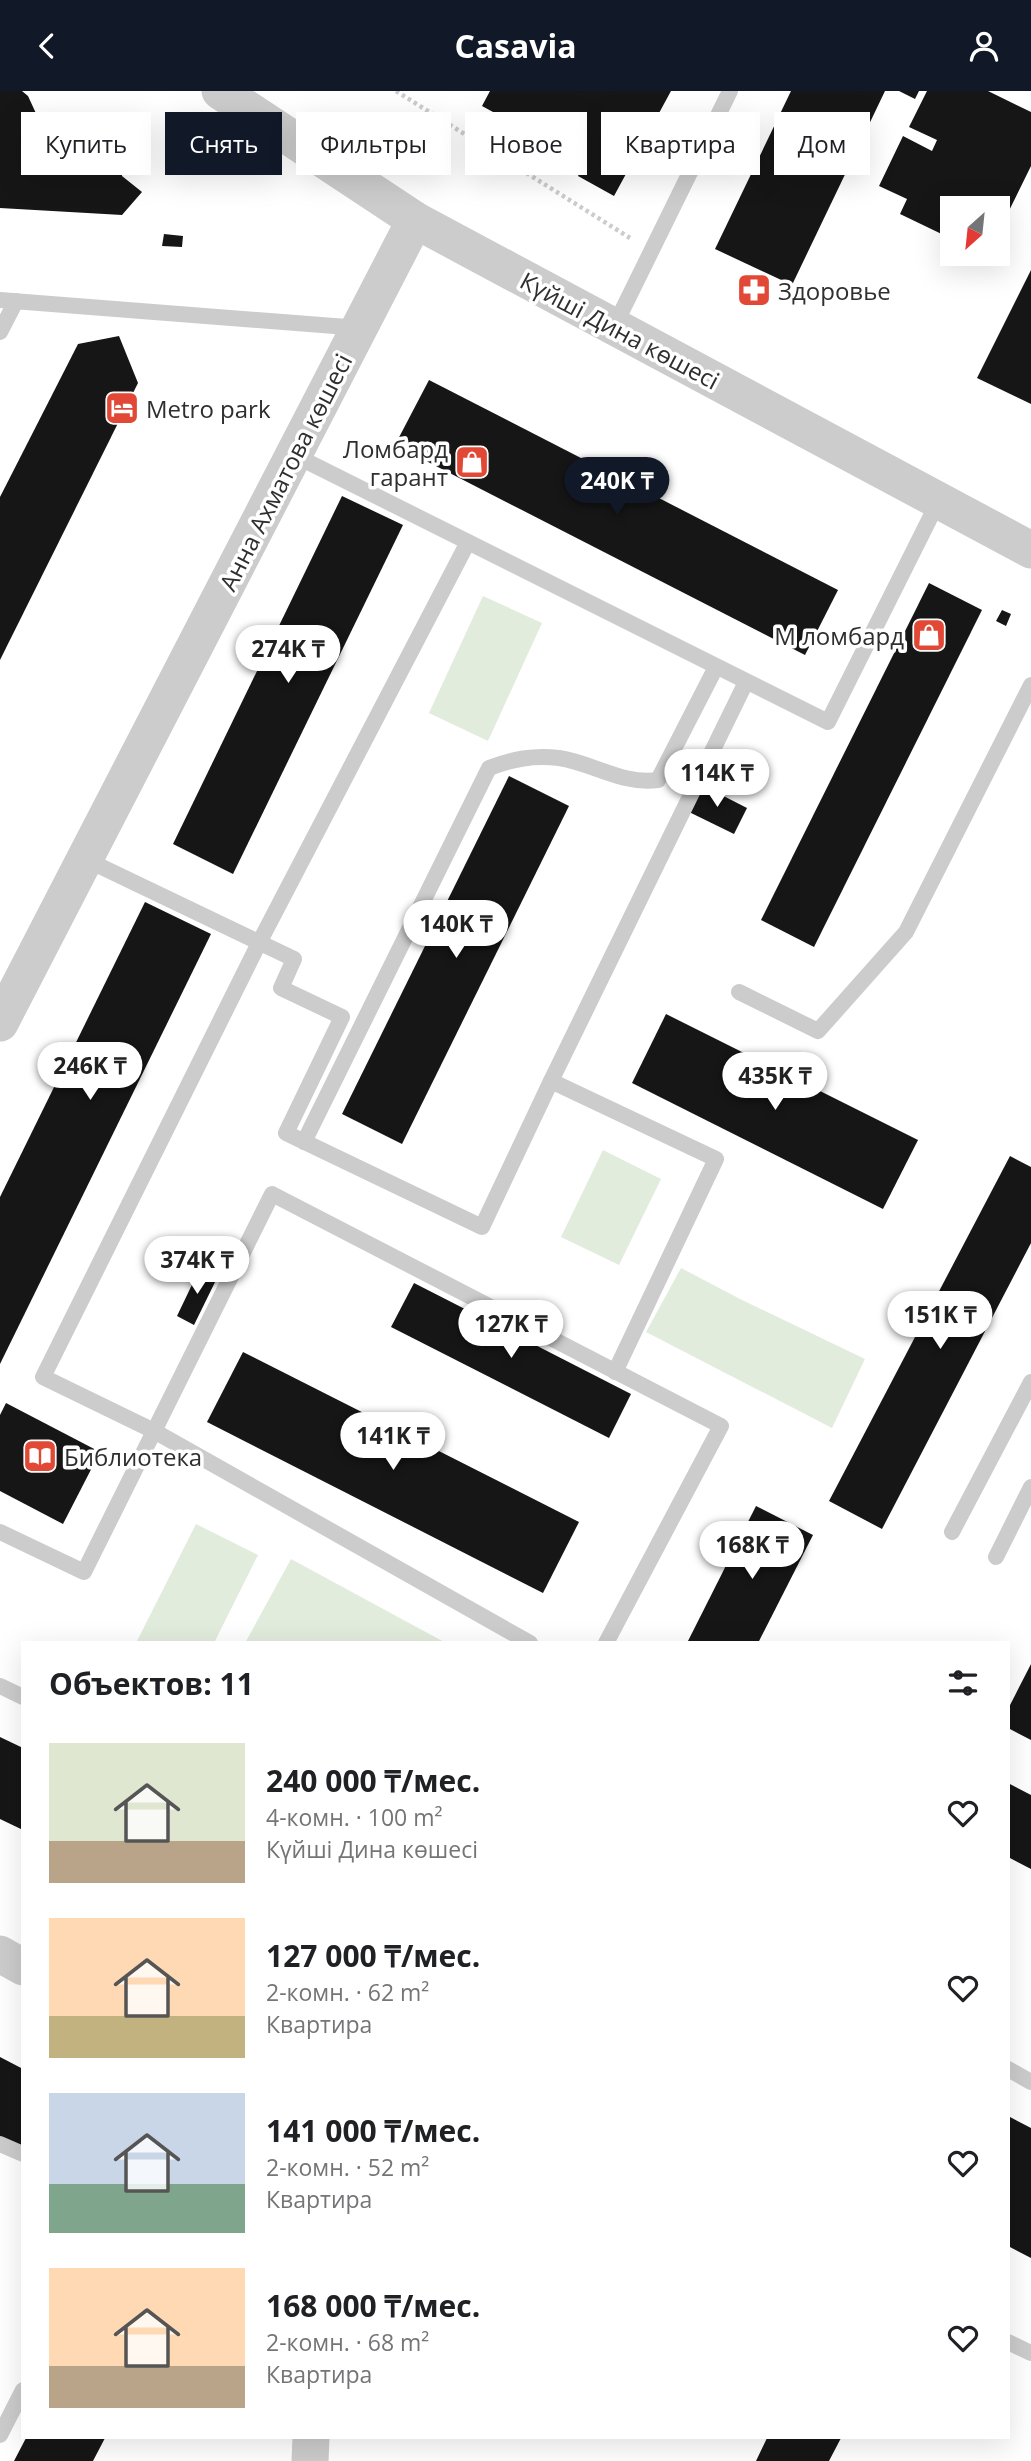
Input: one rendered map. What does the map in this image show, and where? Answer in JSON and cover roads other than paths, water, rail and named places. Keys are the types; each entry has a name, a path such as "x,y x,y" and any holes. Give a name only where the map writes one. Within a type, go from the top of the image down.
{"street":[{"name":"Күйші Дина көшесі","path":"220,91 415,220 1031,550"},
{"name":"Анна Ахматова көшесі","path":"0,1023 415,220"},
{"path":"0,1954 21,1966"},
{"path":"310,2461 311,2439"}],"lane":[{"path":"614,327 730,91"},
{"path":"0,332 8,301 360,328"},
{"path":"294,455 828,722 939,501"},
{"path":"468,542 260,941 43,1377 154,1431 526,1641"},
{"path":"304,1142 489,768 515,758 559,758 640,782 658,780 716,667"},
{"path":"85,859 294,959 281,988 342,1017 286,1133 482,1227 746,682"},
{"path":"739,992 818,1031 906,932 1031,685"},
{"path":"551,1081 716,1159 615,1372"},
{"path":"0,1532 83,1572 272,1194 721,1426 607,1641"},
{"path":"952,1532 1031,1382"},
{"path":"996,1557 1031,1487"},
{"path":"0,1686 21,1696"},
{"path":"1010,2070 1031,2082"},
{"path":"0,2144 21,2153"},
{"path":"1010,2343 1031,2353"},
{"path":"0,2435 21,2394"}],"place":[{"name":"Здоровье","path":"754,290"},
{"name":"Metro park","path":"122,408"},
{"name":"Ломбард гарант","path":"472,462"},
{"name":"М ломбард","path":"929,635"},
{"name":"Библиотека","path":"40,1456"}]}
